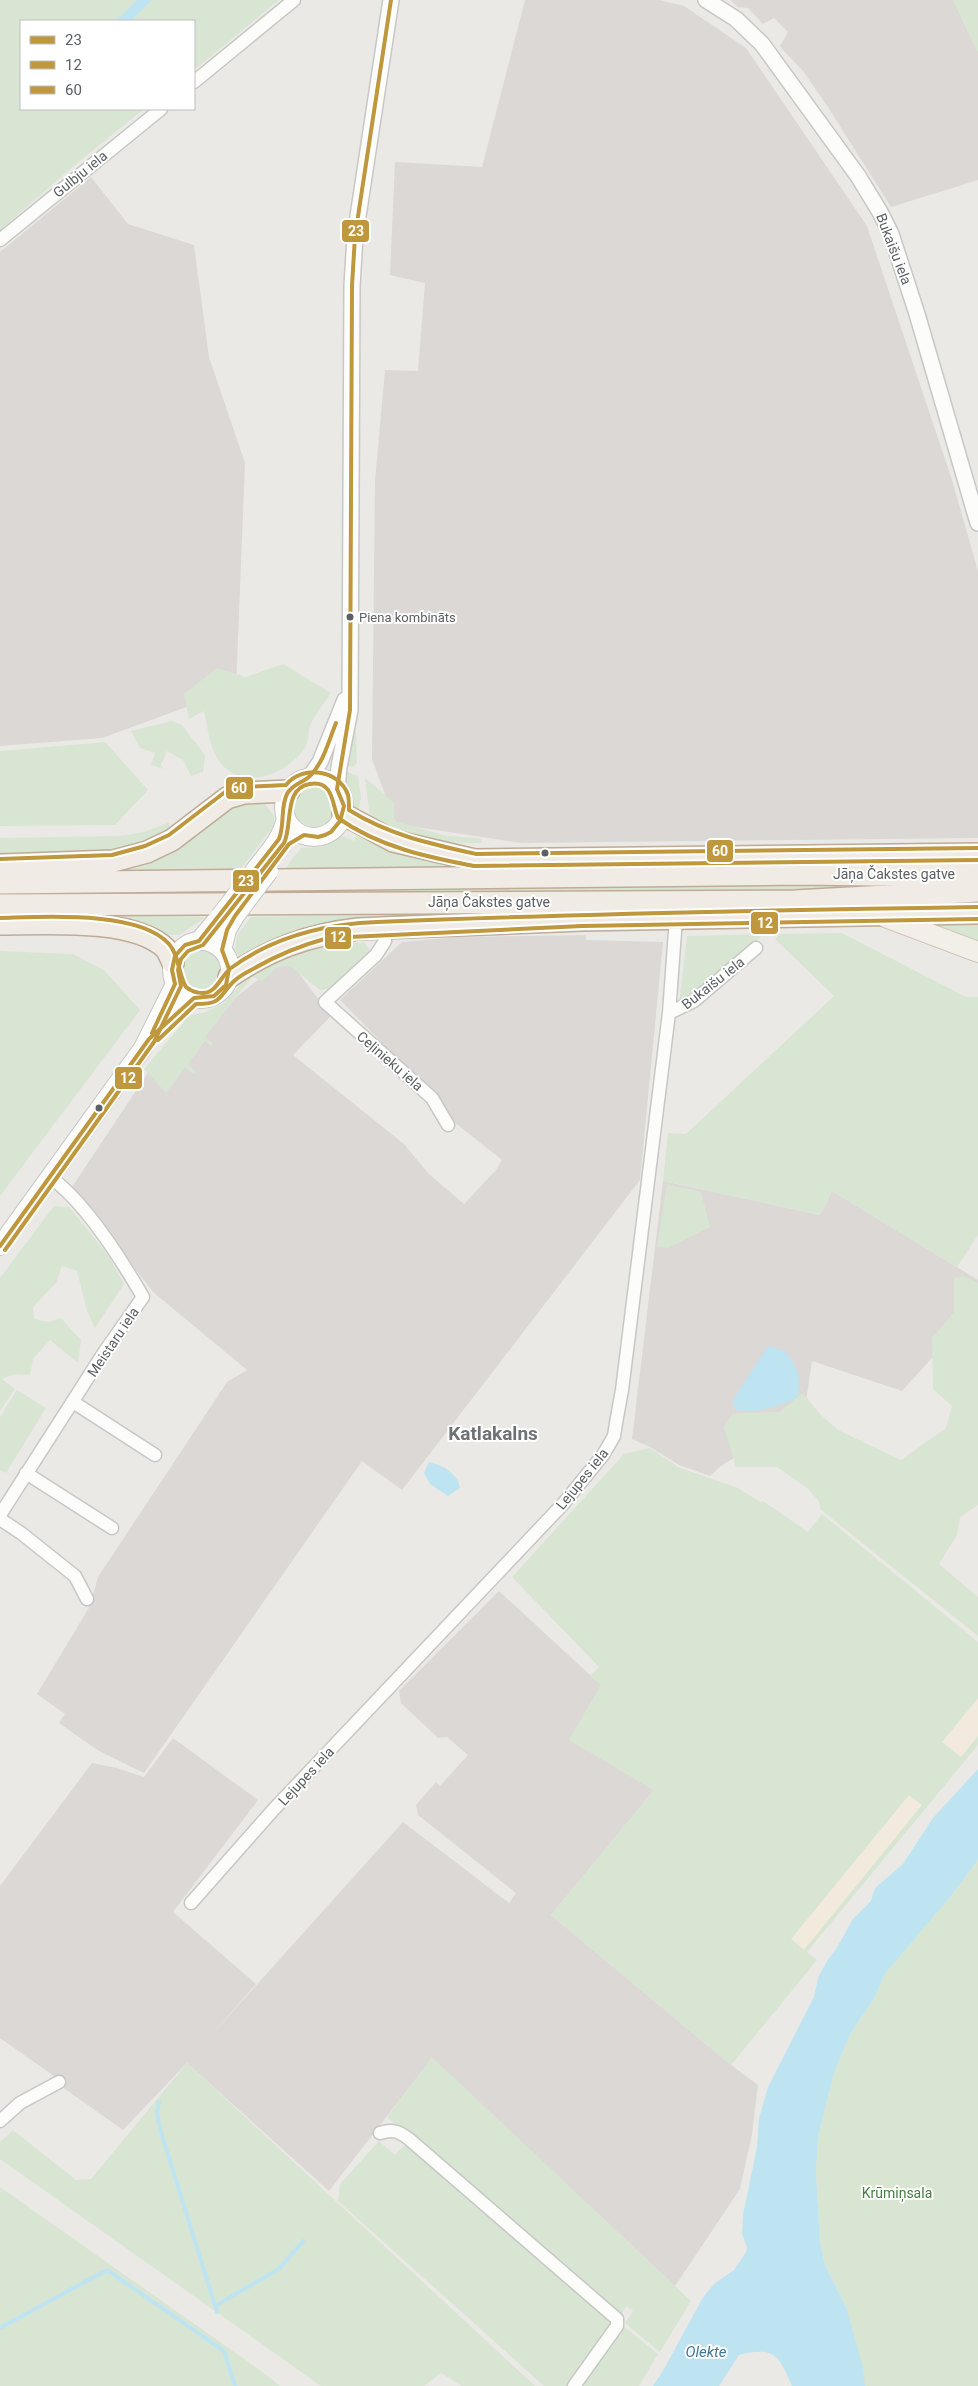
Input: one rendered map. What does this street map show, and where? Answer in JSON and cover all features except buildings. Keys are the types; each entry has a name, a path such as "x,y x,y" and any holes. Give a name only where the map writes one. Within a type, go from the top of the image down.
{"highway":[{"path":"0,865 113,861 147,852 172,840 227,798 244,793 289,791"},
{"path":"343,814 393,841 475,860 978,854"},
{"name":"Jāņa Čakstes gatve","path":"0,883 802,874 876,875 978,872"},
{"name":"Jāņa Čakstes gatve","path":"0,905 795,901 978,891"},
{"path":"229,978 248,964 301,939 327,932 441,924 978,913"},
{"path":"0,924 72,924 105,926 129,931 158,943 168,951 174,974"}],"main road":[{"path":"199,941 228,916 261,871 284,830 286,817 285,800 294,785 309,778 325,780 337,789 342,797 343,814 336,827 325,835 318,837 304,836 296,831 286,817"},
{"path":"261,871 289,844 304,836"},
{"path":"222,950 228,916"},
{"path":"884,916 978,952"},
{"path":"149,1039 174,974 175,956 185,945 199,941 208,941 222,950 228,958 229,978 218,993 207,998 194,998 180,990 174,974"},
{"path":"0,1246 149,1039 194,998"}],"street":[{"path":"195,81 294,0"},
{"path":"337,789 339,767 350,710 348,692 351,627 352,295 355,236 391,0"},
{"name":"Bukaišu iela","path":"706,0 736,19 762,44 858,176 880,212 891,234 917,314 978,523"},
{"name":"Gulbju iela","path":"0,240 160,110"},
{"path":"309,778 320,762 348,692"},
{"name":"Lejupes iela","path":"192,1903 274,1809 563,1504 592,1471 610,1444 622,1390 669,1014 676,918"},
{"name":"Ceļinieku iela","path":"384,928 385,941 376,955 325,1002 432,1098 448,1125"},
{"name":"Bukaišu iela","path":"669,1014 694,1001 756,948"},
{"name":"Meistaru iela","path":"0,1515 132,1311 143,1297 80,1206 65,1188 50,1177"},
{"path":"73,1402 155,1455"},
{"path":"26,1473 112,1528"},
{"path":"0,1519 21,1533 75,1576 87,1599"},
{"path":"0,2121 20,2103 59,2082"},
{"path":"380,2133 389,2130 398,2131 409,2139 617,2319 617,2326 574,2386"}],"shaded area":[{"path":"525,0 659,0 684,6 746,48 867,226 952,480 978,571 978,838 522,843 396,824 372,759 375,480 385,370 418,371 425,283 390,275 395,162 482,167"},
{"path":"730,0 953,0 978,52 978,180 891,207 826,104 803,71 780,46 788,32 774,18 763,24 748,8 738,7"},
{"path":"91,177 128,224 194,245 209,357 245,463 236,689 102,738 0,746 0,252"},
{"path":"586,935 586,940 663,942 640,1180 402,1490 362,1461 144,1773 99,1751 59,1723 65,1714 37,1694 90,1606 98,1577 227,1382 247,1370 153,1292 72,1187 157,1059 263,976 289,960 331,1016 293,1055 404,1144 429,1174 464,1204 496,1170 502,1160 454,1122 432,1094 340,1000 402,942 458,937"},
{"path":"663,1181 820,1215 832,1191 978,1280 978,1307 902,1391 812,1361 804,1414 721,1466 710,1476 679,1465 650,1447 632,1439"},
{"path":"499,1591 601,1685 570,1740 654,1790 551,1915 731,2065 758,2085 752,2134 740,2189 675,2286 432,2058 329,2191 187,2063 123,2130 65,2089 54,2076 0,2038 0,1886 92,1763 117,1768 144,1777 173,1738 258,1800 173,1912 256,1984 208,2039 403,1822 509,1903 516,1893 418,1815 416,1805 436,1782 440,1786 468,1755 447,1737 438,1738 401,1703 399,1691"}],"green space":[{"path":"0,0 279,0 195,69 195,20 20,20 20,110 143,110 76,164 0,230"},
{"path":"953,0 978,0 978,52"},
{"path":"283,664 331,693 312,722 309,728 307,745 296,759 272,774 246,778 234,774 223,765 214,752 209,738 204,711 189,719 184,694 217,668 246,677"},
{"path":"355,705 357,763 353,767 344,765"},
{"path":"172,721 182,725 205,755 203,772 191,776 183,760 167,751 161,765 164,769 151,765 155,753 140,748 131,731"},
{"path":"105,742 148,790 115,825 0,826 0,751"},
{"path":"342,770 358,776 361,798 357,816 347,801"},
{"path":"365,778 394,802 394,821 447,836 480,838 483,843 452,843 424,839 398,831 370,818"},
{"path":"317,787 325,790 331,796 334,808 331,820 325,826 309,829 301,826 295,820 292,804 295,796 301,790"},
{"path":"265,800 265,804 274,816 274,825 239,872 68,872 97,869 235,803"},
{"path":"170,822 168,831 137,849 0,860 0,838 120,836 144,832"},
{"path":"342,836 354,841 356,836 392,849 613,864 285,871 301,848 322,847"},
{"path":"978,879 823,892 0,899 0,888"},
{"path":"451,913 248,955 246,952 239,956 235,950 237,936 251,917"},
{"path":"71,915 206,917 179,935 164,935"},
{"path":"978,919 978,947 921,924"},
{"path":"842,933 966,997 978,997 978,1235 957,1267 832,1191 820,1215 663,1181 668,1133 686,1134 834,996 775,939 780,934"},
{"path":"764,934 694,997 679,1003 687,936"},
{"path":"364,942 371,952 330,989 320,990 290,966 278,967 261,982 253,976 205,1037 213,1044 211,1046 205,1041 188,1064 196,1071 194,1074 185,1068 166,1093 144,1069 189,1016 205,1012 224,1003 248,976 308,948 325,944"},
{"path":"204,950 212,953 218,959 221,971 218,983 212,989 196,992 188,989 182,983 179,967 182,959 188,953"},
{"path":"0,951 73,954 104,970 140,1010 0,1196"},
{"path":"667,1184 701,1192 710,1227 668,1248 657,1247"},
{"path":"54,1206 69,1207 108,1255 124,1284 95,1328 87,1311 77,1271 62,1266 56,1283 33,1307 34,1319 49,1322 61,1318 81,1340 78,1363 50,1340 33,1359 30,1375 15,1374 2,1379 15,1389 0,1411 0,1278"},
{"path":"963,1276 978,1283 978,1505 960,1517 957,1535 939,1564 978,1597 978,1636 820,1509 819,1501 807,1488 777,1467 736,1467 724,1427 733,1413 779,1412 803,1393 819,1413 838,1430 901,1460 946,1428 952,1406 933,1389 932,1338 954,1312 954,1278"},
{"path":"17,1390 46,1408 6,1473 0,1470 0,1417"},
{"path":"650,1448 678,1467 738,1488 760,1502 763,1501 808,1532 822,1514 978,1642 978,1745 807,1952 817,1960 731,2065 551,1915 654,1790 569,1740 601,1685 590,1676 599,1667 512,1577 624,1454"},
{"name":"Krūmiņsala","path":"978,1860 978,2386 865,2386 846,2307 825,2265 820,2242 816,2173 818,2137 834,2073 850,2034 875,1997 884,1975 951,1896"},
{"path":"432,2057 691,2301 660,2352 625,2323 633,2311 627,2306 620,2316 387,2117"},
{"path":"187,2063 535,2386 462,2386 441,2373 424,2386 321,2386 0,2159 0,2142 13,2130 76,2180 91,2179"},
{"path":"379,2141 395,2155 403,2146 407,2145 613,2323 569,2386 544,2386 338,2201 340,2184"},
{"path":"0,2187 264,2373 280,2386 0,2386"},
{"path":"622,2325 658,2354 639,2386 581,2386"}],"sand":[{"path":"978,1698 978,1736 961,1757 942,1742"},
{"path":"909,1795 922,1805 804,1950 791,1939"}],"water":[{"path":"137,0 152,0 132,20 117,20"},
{"path":"768,1346 785,1351 796,1368 799,1378 797,1398 768,1408 752,1411 737,1410 732,1403"},
{"path":"429,1462 449,1470 456,1478 460,1488 448,1496 430,1484 424,1473"},
{"name":"Olekte","path":"978,1769 978,1860 951,1896 884,1975 875,1997 850,2034 834,2073 818,2137 816,2173 820,2242 825,2265 846,2307 863,2367 865,2386 792,2386 779,2360 768,2353 751,2352 739,2355 719,2386 653,2386 702,2299 714,2284 734,2270 746,2252 747,2248 742,2233 743,2215 757,2147 759,2118 768,2087 814,1997 818,1978 853,1919 871,1901 875,1888 903,1864 933,1818"}],"waterway":[{"path":"159,2102 157,2114 161,2132 217,2312"},
{"path":"215,2306 279,2269 303,2241"},
{"path":"0,2328 107,2270 224,2351 235,2386"}],"transit line":[{"name":"23","path":"0,1246 149,1039 194,998 214,996 226,985 229,969 222,950 227,930 235,916 289,844 304,835 318,837 325,835 331,832 340,821 344,806 337,789 350,710 352,286 355,236 391,0"},
{"name":"23","path":"152,1033 175,984 172,970 175,956 185,945 199,941 279,839 287,794 289,790 308,778 316,769 323,757 336,723"},
{"name":"60","path":"0,859 112,855 145,846 169,835 225,792 243,787 286,785 301,774 310,773 329,775 337,780 348,795 349,810 364,819 411,838 476,854 978,848"},
{"name":"12","path":"5,1250 154,1042 181,986 178,970 181,959 188,951 203,945 284,843 292,800 296,792 302,787 310,784 324,786 331,795 338,818 387,844 421,855 474,866 978,860"},
{"name":"60","path":"0,918 89,918 136,925 155,933 169,944 175,953 186,987 195,992 202,993 212,990 231,968 264,948 300,934 358,923 752,911 978,907"},
{"name":"12","path":"158,1040 196,1004 216,1001 233,982 243,975 280,955 328,938 582,926 978,919"}],"place":[{"name":"Piena kombināts","path":"350,617"}],"district":[{"name":"Katlakalns","path":"493,1433"}]}
